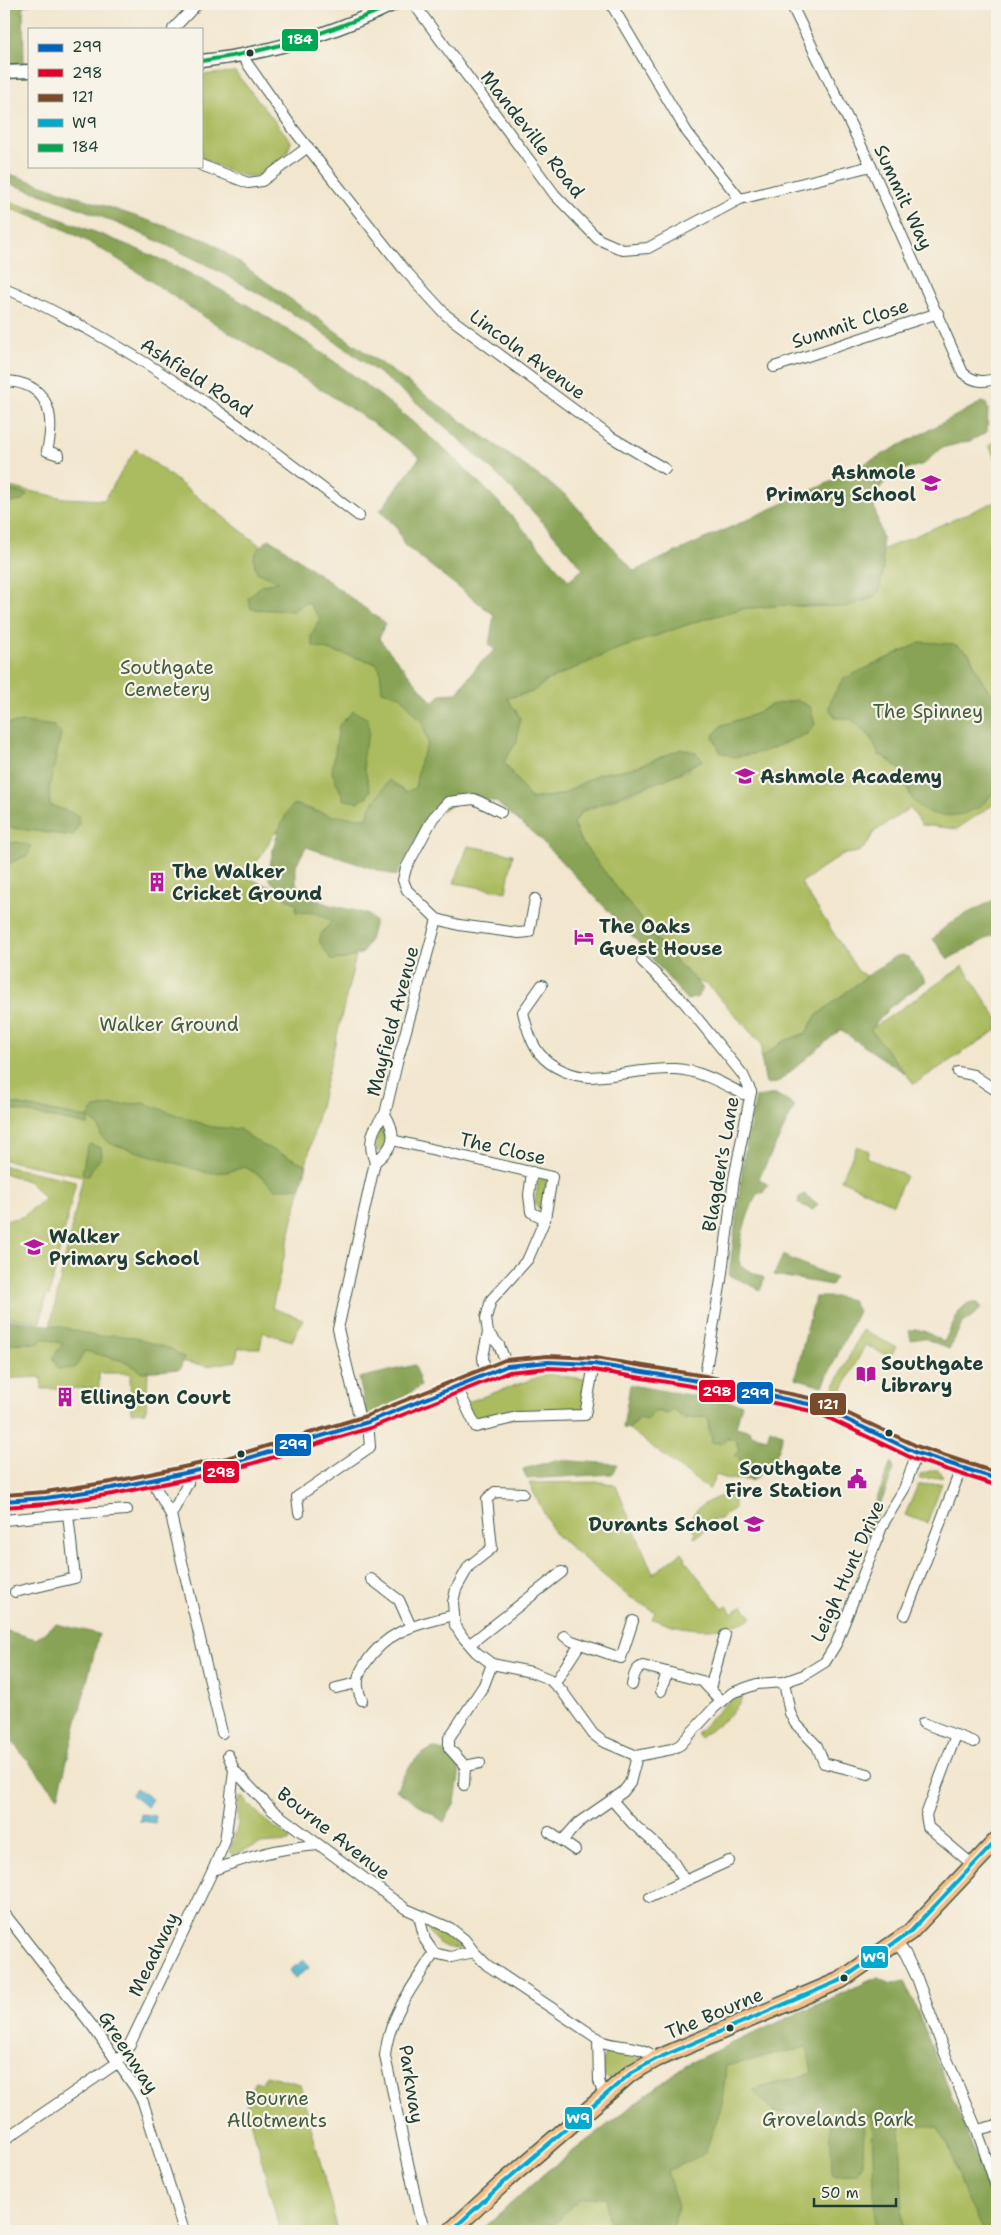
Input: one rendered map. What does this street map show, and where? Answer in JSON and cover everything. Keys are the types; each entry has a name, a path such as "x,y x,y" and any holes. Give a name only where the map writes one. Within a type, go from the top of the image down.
{"main road":[{"path":"4,1501 90,1492 189,1473 269,1453 365,1423 507,1366 548,1362 594,1364 704,1382 818,1406 917,1453 962,1466 997,1479"},
{"name":"The Bourne","path":"451,2231 631,2073 656,2059 841,1980 897,1943 910,1932 997,1840"}],"street":[{"path":"174,28 197,4"},
{"path":"202,60 242,56 320,34 394,4"},
{"name":"Mandeville Road","path":"414,4 555,195 598,239 623,250 648,248 740,199 871,166"},
{"path":"611,4 687,132 740,199"},
{"name":"Summit Way","path":"791,4 871,166 938,313 963,373 973,381 989,381 997,378"},
{"name":"Lincoln Avenue","path":"242,56 308,147 402,267 446,315 611,437 665,469"},
{"path":"4,72 28,71"},
{"path":"202,165 248,183 262,181 308,147"},
{"name":"Ashfield Road","path":"4,288 70,320 160,371 240,425 359,516"},
{"name":"Summit Close","path":"774,367 938,313"},
{"path":"4,381 18,382 33,388 42,396 52,422 47,451 59,455"},
{"path":"501,812 474,799 448,802 434,818 406,868 403,880 407,890 437,919 520,934 529,932 536,899"},
{"name":"Mayfield Avenue","path":"392,1140 393,1127 385,1114 397,1063 437,919"},
{"name":"Blagden's Lane","path":"642,961 684,1002 743,1075 751,1092 734,1179 704,1382"},
{"path":"542,985 523,1012 527,1028 540,1054 564,1072 590,1077 640,1070 677,1069 714,1079 743,1094 751,1092"},
{"path":"958,1072 973,1075 997,1091"},
{"path":"299,1513 297,1497 370,1447 338,1329 374,1162 371,1153 371,1139 376,1123 385,1114"},
{"path":"374,1162 388,1151 392,1140"},
{"name":"The Close","path":"392,1140 552,1177 545,1219 528,1259 491,1300 486,1318 488,1333 483,1357 485,1374"},
{"path":"532,1172 529,1195 531,1212 545,1219"},
{"path":"488,1333 499,1345 507,1366"},
{"path":"456,1385 476,1427 518,1417 585,1415 594,1364"},
{"name":"Leigh Hunt Drive","path":"637,1756 672,1749 680,1745 722,1702 741,1688 757,1684 784,1682 804,1676 825,1662 836,1644 883,1524 904,1489 917,1453"},
{"path":"905,1615 962,1466"},
{"path":"171,1515 188,1483 189,1473"},
{"path":"152,1480 171,1515 222,1733"},
{"path":"90,1492 92,1512"},
{"path":"523,1493 495,1492 487,1499 492,1548 469,1566 462,1577 453,1602 455,1626 470,1644 492,1664 531,1672 554,1684 593,1734 602,1741 637,1756 630,1783 623,1792 578,1823 562,1841"},
{"path":"4,1520 127,1510"},
{"path":"15,1592 75,1578 68,1514"},
{"path":"470,1644 562,1572"},
{"path":"371,1579 400,1600 411,1627"},
{"path":"362,1700 357,1683 360,1672 378,1646 386,1639 411,1627 454,1615"},
{"path":"564,1636 580,1644 620,1658 632,1621"},
{"path":"710,1688 725,1635"},
{"path":"554,1684 580,1644"},
{"path":"464,1785 466,1766 449,1748 449,1738 481,1690 492,1664"},
{"path":"632,1685 638,1668 643,1666 702,1680 722,1702"},
{"path":"661,1691 667,1672"},
{"path":"784,1682 790,1713 795,1723 817,1746 824,1763 868,1774"},
{"path":"336,1688 357,1683"},
{"path":"923,1723 974,1742"},
{"path":"956,1735 926,1815 926,1822 928,1826 973,1865"},
{"name":"Meadway","path":"4,2140 117,2063 130,2044 213,1870 224,1841 234,1770 228,1755"},
{"path":"466,1766 480,1763"},
{"name":"Bourne Avenue","path":"234,1770 272,1810 406,1910 450,1928 465,1940 474,1952 488,1965 598,2038 612,2046 637,2047 656,2059"},
{"path":"612,1800 632,1823 670,1858 685,1881"},
{"path":"549,1832 575,1850"},
{"path":"213,1870 255,1855 288,1847 319,1845"},
{"path":"650,1897 729,1861"},
{"name":"Greenway","path":"4,1913 92,2026 143,2102 184,2231"},
{"path":"419,1916 425,1940 434,1952 451,1957 474,1952"},
{"path":"897,1943 905,1953 917,1978 945,2054 977,2130 997,2189"},
{"name":"Parkway","path":"426,2231 419,2214 385,2056 387,2036 394,2017 434,1952"},
{"path":"598,2038 599,2081 604,2096"},
{"path":"977,2130 997,2125"}],"green space":[{"path":"4,4 31,4 23,6 24,64 4,65"},
{"path":"235,72 291,141 286,155 275,167 261,174 245,176 202,158 202,75"},
{"path":"4,172 209,241 567,496 634,571 828,483 982,402 986,403 988,409 987,432 970,441 941,448 924,464 899,471 888,478 872,498 882,537 883,570 879,591 873,598 845,607 783,605 741,609 701,620 618,649 546,681 532,692 507,698 520,717 517,741 504,762 531,799 561,795 599,774 633,768 682,749 695,752 703,760 664,780 582,811 573,823 580,840 667,953 703,988 698,997 687,1000 636,940 539,838 496,802 472,796 429,816 396,876 306,847 296,865 296,883 302,893 327,904 368,914 375,921 371,937 363,953 346,959 331,960 319,941 321,934 332,921 316,913 296,912 296,903 287,899 269,879 273,849 283,820 294,804 332,816 367,818 370,808 389,780 406,792 415,788 420,761 428,743 423,724 401,696 382,691 380,669 376,663 313,646 311,636 320,618 307,602 293,611 251,609 248,598 262,585 279,582 257,572 254,557 269,539 385,623 379,639 433,703 441,694 457,693 478,665 495,650 489,645 494,615 404,545 397,528 380,511 420,457 340,402 203,316 117,259 73,234 25,214 33,209 130,246 187,272 266,316 378,394 447,452 503,507 569,581 583,569 524,502 460,440 393,384 322,333 247,287 170,247 88,212 4,182"},
{"path":"4,200 33,209 25,214 4,207"},
{"path":"997,441 997,464 989,445"},
{"path":"136,449 289,568 459,738 364,865 276,831 247,878 364,922 272,1308 303,1319 292,1341 263,1332 260,1348 238,1348 236,1361 208,1366 151,1356 50,1327 83,1176 4,1160 4,486 64,498 104,500"},
{"path":"4,489 27,494 22,501 8,503 4,506"},
{"path":"997,501 997,699 983,683 969,653 902,651 844,679 851,719 871,737 879,755 885,757 907,775 986,802 997,782 997,802 957,829 922,825 910,808 874,832 866,846 858,852 841,855 801,883 858,971 867,976 816,1016 806,1033 782,1042 761,1058 762,1045 708,985 697,981 667,953 580,840 573,823 582,812 690,769 682,749 633,768 598,774 561,795 531,799 503,762 517,741 507,698 532,692 546,681 618,648 701,620 741,609 783,605 813,607 879,591 883,570 882,550"},
{"name":"The Spinney","path":"922,642 954,644 969,653 983,683 997,700 997,713 994,716 997,720 997,782 990,797 978,807 963,814 946,816 931,813 918,805 909,793 907,775 885,757 879,755 871,737 851,719 836,718 829,708 832,697 843,679"},
{"path":"796,700 810,707 815,724 807,734 763,752 734,757 720,752 713,736 722,725 753,715 771,705"},
{"path":"353,711 368,719 369,734 363,753 370,790 367,797 358,802 344,800 332,772 339,725"},
{"path":"24,722 54,726 61,734 49,789 50,805 78,815 79,824 73,836 5,827 4,825 4,724"},
{"path":"17,842 31,846 28,855 4,866 4,844"},
{"path":"468,846 513,854 506,892 454,883"},
{"path":"997,898 997,933 948,959 933,939 955,920"},
{"path":"902,955 908,957 926,981 889,1008 871,1030 906,1074 840,1030 777,1083 766,1084 761,1058 782,1042 806,1033 816,1016 867,976 894,957"},
{"path":"963,966 997,1018 997,1030 914,1084 870,1030"},
{"path":"776,1094 795,1106 759,1178 768,1185 763,1193 757,1193 746,1220 739,1256 740,1266 764,1278 761,1290 729,1275 744,1156 756,1097"},
{"path":"4,1102 87,1118 95,1108 144,1103 211,1127 239,1129 262,1145 307,1165 301,1187 275,1189 262,1177 245,1167 226,1172 208,1173 109,1143 101,1136 99,1126 88,1118 88,1125 4,1108"},
{"path":"384,1121 388,1130 388,1138 385,1146 378,1152 376,1150 376,1139"},
{"path":"90,1144 101,1148 102,1156 89,1176 82,1173 87,1148"},
{"path":"857,1146 869,1151 866,1157 906,1176 893,1204 841,1180"},
{"path":"727,1163 722,1193 718,1190 723,1164"},
{"name":"Walker Primary School","path":"4,1166 76,1181 49,1296 47,1294 40,1322 4,1317 4,1221 22,1217 45,1199 30,1182 4,1173"},
{"path":"540,1179 547,1180 542,1208 538,1208 535,1202 538,1181"},
{"path":"804,1194 818,1204 813,1210 798,1203 799,1197"},
{"path":"783,1255 835,1278 831,1285 774,1275"},
{"path":"815,1297 838,1297 852,1300 858,1311 823,1386 795,1378"},
{"path":"968,1303 978,1303 982,1308 962,1324 949,1349 924,1338 911,1340 909,1331 918,1330 944,1342 959,1311"},
{"path":"4,1319 62,1327 98,1337 113,1335 131,1337 171,1349 184,1358 180,1369 142,1372 127,1362 85,1351 75,1368 57,1369 53,1357 63,1344 43,1338 39,1343 15,1343 4,1347"},
{"path":"862,1330 896,1347 890,1357 865,1345 842,1391 834,1387"},
{"path":"43,1337 127,1362 142,1371 148,1370 146,1412 131,1413 130,1373 99,1373 99,1388 42,1389 41,1377 4,1379 4,1347 15,1343 39,1343"},
{"path":"415,1365 421,1386 385,1409 367,1415 359,1378"},
{"path":"547,1374 592,1380 585,1415 517,1417 476,1427 465,1403"},
{"path":"630,1385 742,1404 736,1427 751,1431 751,1434 767,1438 770,1429 782,1434 779,1449 768,1467 751,1481 742,1472 749,1465 734,1456 739,1450 736,1440 727,1437 722,1444 712,1442 708,1417 682,1418 674,1409 667,1414 656,1411 647,1420 638,1418 629,1429 623,1428"},
{"path":"674,1409 682,1418 708,1417 709,1434 736,1440 739,1450 749,1466 742,1472 750,1480 728,1479 716,1475 709,1490 629,1429 644,1416"},
{"path":"556,1460 617,1464 612,1474 527,1479 523,1469"},
{"path":"891,1462 894,1469 866,1542 861,1540"},
{"path":"938,1470 943,1477 919,1479 921,1474"},
{"path":"604,1482 616,1486 653,1574 682,1552 686,1558 685,1560 723,1609 727,1606 732,1613 743,1605 752,1618 728,1627 715,1629 677,1626 652,1619 655,1612 628,1596 554,1533 529,1483"},
{"path":"942,1483 927,1523 905,1515 918,1485"},
{"path":"738,1490 739,1495 734,1500 734,1508 720,1519 712,1520 711,1526 695,1538 693,1536 696,1533 690,1526 691,1518 695,1512 715,1498"},
{"path":"56,1624 99,1634 58,1797 4,1732 4,1630 36,1639"},
{"path":"736,1696 742,1698 735,1709 700,1738 698,1732 725,1704"},
{"path":"433,1748 447,1752 460,1769 455,1803 444,1822 396,1790 410,1765"},
{"path":"242,1797 267,1822 290,1838 289,1842 260,1844 232,1855 229,1852 238,1825 238,1800"},
{"path":"429,1924 447,1933 463,1946 462,1949 450,1948 436,1941 429,1932 427,1926"},
{"name":"Grovelands Park","path":"878,1977 891,1984 905,1981 979,2164 997,2215 997,2231 481,2231 546,2172 687,2064"},
{"name":"Grovelands Park","path":"878,1977 891,1984 905,1981 979,2164 997,2215 997,2231 984,2231 967,2199 949,2147 938,2128 900,2121 903,2231 875,2231 872,2116 864,2115 863,2164 855,2174 832,2175 830,2116 773,2112 753,2090 812,2073 807,2047 726,2066 722,2105 705,2153 667,2171 678,2207 671,2231 609,2231 606,2198 580,2198 547,2231 481,2231 546,2172 687,2064"},
{"path":"615,2048 640,2054 640,2058 612,2079 607,2079 603,2073 604,2057 607,2051"},
{"name":"Bourne Allotments","path":"266,2075 300,2084 338,2231 280,2231 246,2101 255,2081 262,2083"}],"water":[{"path":"136,1788 152,1799 147,1807 131,1795"},
{"path":"141,1814 156,1816 155,1823 140,1821"},
{"path":"304,1960 309,1968 295,1978 290,1970"}],"transit line":[{"name":"184","path":"202,61 251,52 300,40 394,4"},
{"name":"121","path":"4,1495 45,1492 111,1482 227,1458 366,1416 505,1360 548,1356 595,1358 705,1376 819,1400 919,1447 997,1473"},
{"name":"299","path":"4,1501 46,1498 112,1488 229,1464 368,1422 507,1366 548,1362 594,1364 704,1382 818,1406 917,1453 997,1479"},
{"name":"298","path":"4,1507 47,1504 113,1494 231,1470 370,1428 509,1372 548,1368 593,1370 703,1388 816,1412 914,1459 995,1485"},
{"name":"W9","path":"451,2231 502,2184 631,2073 656,2059 841,1980 910,1932 997,1840"}],"place":[{"name":"Ashmole Primary School","path":"931,483"},
{"name":"Ashmole Academy","path":"745,776"},
{"name":"The Walker Cricket Ground","path":"157,882"},
{"name":"The Oaks Guest House","path":"584,937"},
{"name":"Walker Primary School","path":"34,1247"},
{"name":"Southgate Library","path":"866,1374"},
{"name":"Ellington Court","path":"65,1397"},
{"name":"Southgate Fire Station","path":"857,1479"},
{"name":"Durants School","path":"754,1524"}],"park label":[{"name":"Southgate Cemetery","path":"167,678"},
{"name":"Walker Ground","path":"169,1024"}]}
